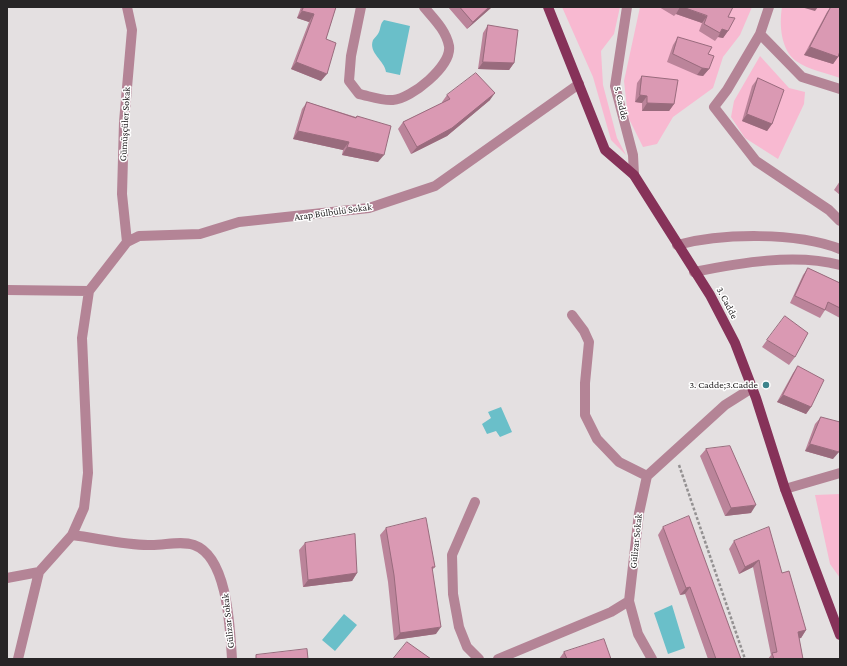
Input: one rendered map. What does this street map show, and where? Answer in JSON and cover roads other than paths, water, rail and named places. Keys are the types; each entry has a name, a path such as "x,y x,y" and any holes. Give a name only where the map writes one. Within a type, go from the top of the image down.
{"main road":[{"name":"3. Cadde","path":"548,7 605,150 634,175 710,296 735,343 752,388 785,489 836,620 840,635"}],"street":[{"name":"Gümüşçüler Sokak","path":"127,7 132,30 127,82 122,194 127,242"},
{"path":"361,7 351,56 349,81 359,94 393,100 408,96 430,80 446,60 449,46 441,26 424,7"},
{"name":"5. Cadde","path":"627,7 615,86 633,155 634,175"},
{"path":"769,7 760,34 727,90 714,107 756,161 829,210 840,221"},
{"path":"760,34 802,77 840,89"},
{"name":"Arap Bülbülü Sokak","path":"127,242 139,236 200,234 239,222 369,208 435,186 579,84"},
{"path":"677,245 689,242 757,236 824,242 840,249"},
{"path":"18,659 39,572 72,535 84,508 88,473 82,338 89,291 127,242"},
{"path":"694,272 759,261 798,260 840,265"},
{"path":"7,290 89,291"},
{"path":"572,315 590,342 585,383 585,415 596,438 619,462 647,476 725,406 752,388"},
{"path":"785,489 840,473"},
{"name":"Gülizar Sokak","path":"629,601 639,513 647,476"},
{"path":"475,502 452,555 453,594 459,627 467,647 479,659"},
{"name":"Gülizar Sokak","path":"72,535 148,545 175,543 195,545 213,560 225,589 232,659"},
{"path":"7,578 39,572"},
{"path":"498,659 610,612 629,601 638,634 652,659"}],"water":[{"path":"384,20 410,26 400,75 386,72 383,64 373,49 373,40 379,33 381,24"},
{"path":"501,407 512,432 500,437 496,431 487,434 482,424 491,418 488,412"},
{"path":"672,605 685,648 668,654 654,613"},
{"path":"344,614 357,625 335,651 322,640"}],"place":[{"name":"3. Cadde;3.Cadde","path":"766,385"}]}
